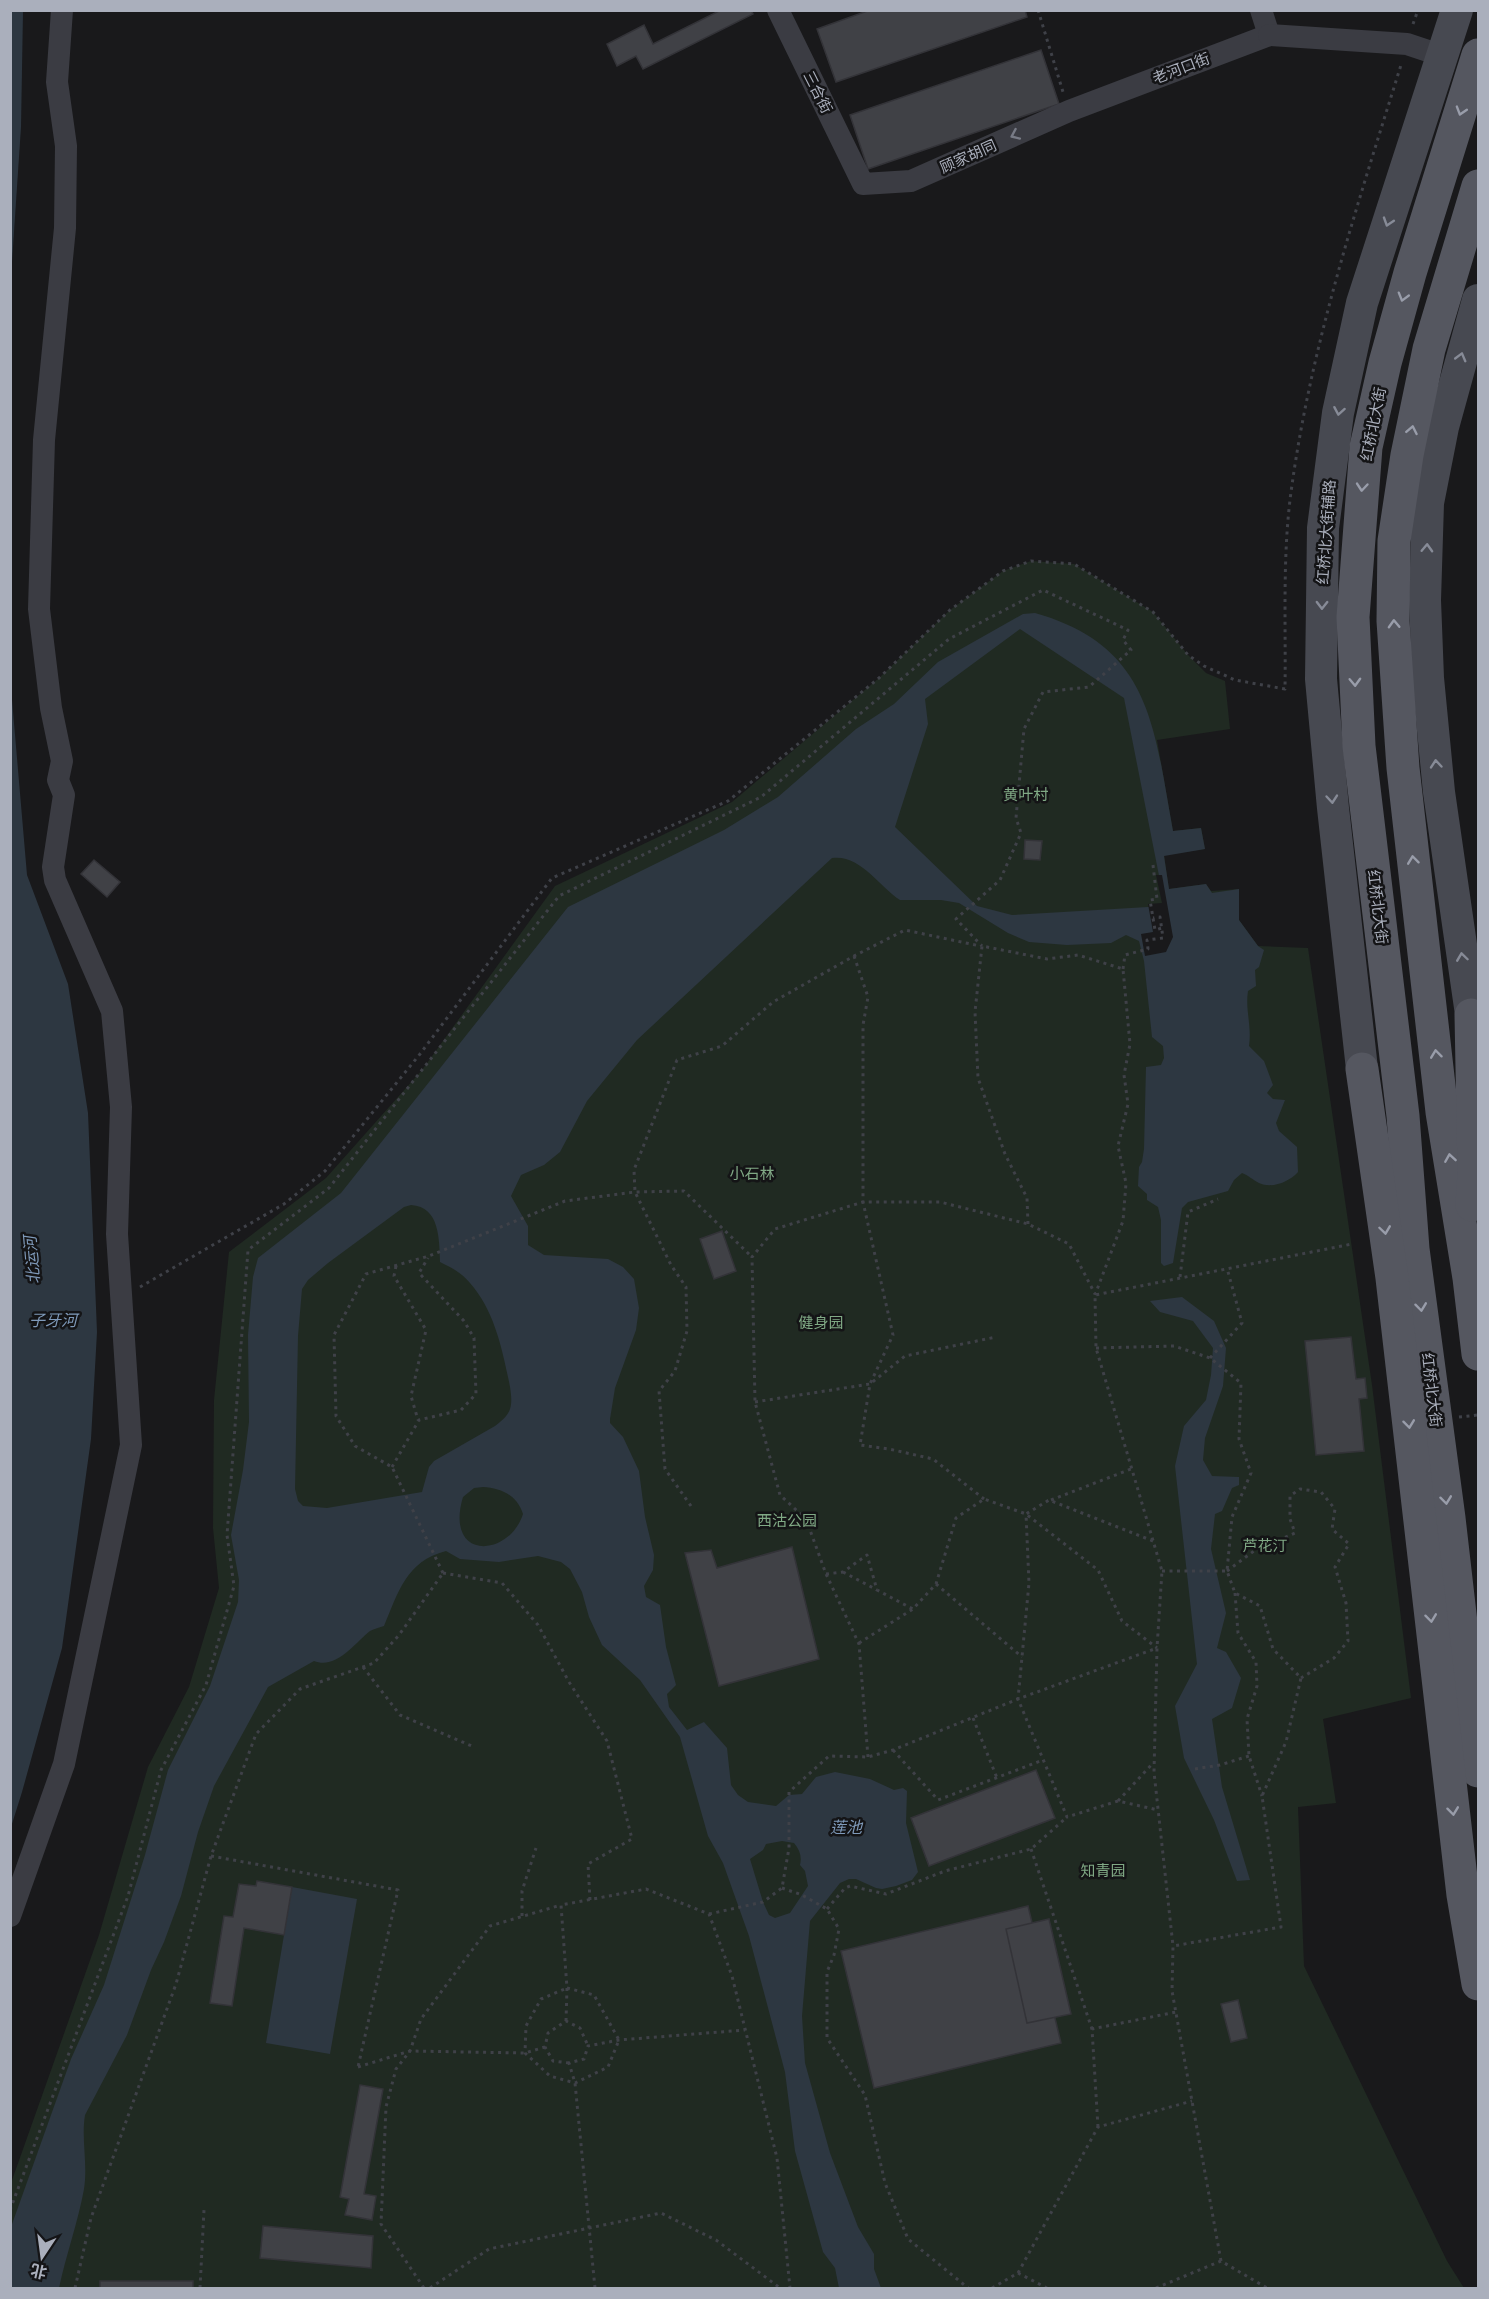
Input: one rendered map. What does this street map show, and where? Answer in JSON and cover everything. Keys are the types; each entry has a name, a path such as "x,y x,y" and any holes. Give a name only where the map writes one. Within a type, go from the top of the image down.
{"main road":[{"name":"红桥北大街辅路","path":"1362,1069 1321,679 1323,528 1338,413 1362,303 1457,10"},
{"name":"红桥北大街","path":"1479,55 1413,262 1385,363 1366,447 1353,617 1359,746 1403,1116 1413,1249 1449,1518 1479,1771"},
{"path":"1407,167 1479,187 1428,349 1407,455 1394,541 1393,621 1402,768 1442,1112 1469,1278 1478,1352"},
{"path":"1479,300 1443,427 1428,503 1425,600 1428,678 1439,792 1479,1060"},
{"path":"1469,1278 1474,1173 1471,1015"},
{"path":"1362,1069 1380,1120 1413,1249"},
{"path":"1362,1069 1392,1278 1463,1895 1479,1984"}],"street":[{"path":"10,1916 63,1764 131,1445 117,1234 121,1107 112,1011 55,880 53,867 64,795 58,780 62,761 51,708 39,609 44,440 65,228 66,146 57,82 62,10"},
{"name":"三合街","path":"778,10 861,179"},
{"path":"1262,10 1269,35 1407,44 1443,56"},
{"name":"老河口街","path":"1069,111 1269,35"},
{"name":"顾家胡同","path":"861,179 911,181 1069,111"}],"path":[{"path":"1038,10 1069,111"},
{"path":"120,1298 284,1204 325,1171 420,1054 552,878 728,801 879,678 950,610 1003,571 1031,561 1074,564 1153,612 1188,655 1204,666 1235,680 1285,689"},
{"path":"10,2210 128,1896 161,1770 206,1685 234,1586 227,1535 248,1250 329,1188 559,896 761,797 949,639 1043,591 1128,630 1123,640 1131,650 1089,687 1043,692 1024,729 1016,818 1021,833 1000,880 956,919 982,946 975,1012 978,1078 1005,1154 1027,1198 1028,1224"},
{"path":"1152,865 1158,899 1150,900 1155,930 1162,928"},
{"path":"1153,918 1160,917 1163,938 1147,940 1148,950 1125,955 1123,969 1130,1044 1124,1075 1128,1104 1118,1146 1126,1183 1123,1221 1095,1295 1096,1348 1162,1571 1156,1648 1154,1761 1173,1946 1172,1991 1221,2261 1267,2289"},
{"path":"691,1506 665,1469 659,1391 675,1371 687,1330 686,1287 671,1265 635,1192 634,1170 677,1060 722,1046 773,1002 905,930 1047,959 1078,955 1123,969"},
{"path":"854,956 868,997 863,1025 863,1202 893,1335 870,1384 860,1445 933,1459 984,1499 1026,1514 1098,1570 1122,1621 1156,1648"},
{"path":"443,1573 392,1467 355,1446 336,1416 334,1335 366,1274 429,1256 565,1201 635,1192 684,1191 752,1257"},
{"path":"1180,1277 1188,1212 1218,1199"},
{"path":"868,1757 859,1644 826,1574 806,1519 780,1495 755,1402 752,1257 775,1229 863,1202 940,1202 1028,1224 1069,1244 1095,1295"},
{"path":"1095,1295 1352,1244"},
{"path":"392,1467 419,1420 461,1410 476,1394 474,1338 464,1321 419,1273 429,1256"},
{"path":"396,1266 394,1276 426,1330 411,1396 419,1420"},
{"path":"1210,1358 1242,1323 1227,1268"},
{"path":"755,1402 870,1384 905,1356 996,1337"},
{"path":"1096,1348 1174,1346 1210,1358 1240,1383 1239,1439 1251,1473 1232,1516 1227,1571 1235,1593 1238,1633 1256,1662 1257,1686 1247,1719 1249,1756 1262,1796 1281,1927 1173,1946"},
{"path":"1026,1514 1049,1500 1131,1469"},
{"path":"1162,1571 1227,1571 1254,1551 1295,1533 1290,1519 1290,1496 1300,1489 1320,1492 1335,1509 1332,1529 1349,1544 1335,1568 1346,1603 1348,1641 1334,1658 1301,1678 1286,1742 1262,1796"},
{"path":"859,1644 913,1609 936,1584 956,1518 984,1499"},
{"path":"1049,1500 1153,1541"},
{"path":"1026,1514 1029,1583 1018,1699 1067,1817"},
{"path":"826,1574 843,1572 867,1555 878,1590"},
{"path":"843,1572 913,1609"},
{"path":"75,2289 91,2218 176,1984 211,1856 256,1734 300,1689 374,1663 399,1635 443,1573"},
{"path":"443,1573 502,1583 538,1625 569,1682 607,1741 632,1839 588,1864 590,1900"},
{"path":"936,1584 1022,1657"},
{"path":"1235,1593 1260,1606 1273,1649 1301,1678"},
{"path":"424,2289 381,2224 386,2107 396,2069 410,2051 421,2019 490,1926 561,1905 646,1889 709,1914 763,1902 782,1888 789,1848 789,1792 829,1756 868,1757 893,1750 1018,1699 1156,1648"},
{"path":"363,1667 400,1715 474,1747"},
{"path":"972,1718 997,1778"},
{"path":"893,1750 938,1800 1043,1760"},
{"path":"1195,1769 1220,1766 1249,1756"},
{"path":"1118,1801 1154,1761"},
{"path":"827,1909 845,1888 850,1886 885,1894 945,1871 1031,1849 1067,1817 1118,1801 1158,1810"},
{"path":"522,1916 522,1891 536,1848"},
{"path":"992,2289 1018,2273 1098,2127 1092,2029 1031,1849"},
{"path":"211,1856 398,1890 358,2067 410,2051 525,2053 544,2047"},
{"path":"782,1888 802,1895 827,1909 839,1929 834,1955 827,1971 827,2038 865,2095 885,2183 908,2240 968,2289"},
{"path":"561,1905 567,1988 566,2021"},
{"path":"709,1914 732,1976 777,2158 790,2289"},
{"path":"567,1988 594,1995 619,2040 608,2067 575,2083 550,2076 525,2053 526,2026 541,1999 567,1988"},
{"path":"1092,2029 1176,2012"},
{"path":"566,2021 580,2028 588,2046 584,2059 569,2063 553,2061 544,2047 548,2033 566,2021"},
{"path":"588,2046 619,2040 746,2030"},
{"path":"569,2063 575,2083 595,2289"},
{"path":"1098,2127 1192,2101"},
{"path":"200,2289 204,2210"},
{"path":"430,2289 489,2249 661,2213 716,2240 780,2289"},
{"path":"1156,2289 1221,2261"},
{"path":"1018,2273 1047,2289"}],"green space":[{"name":"西沽公园","path":"1031,561 1074,564 1153,612 1206,673 1225,681 1230,729 1157,740 1173,831 1201,828 1205,849 1164,855 1169,889 1206,884 1211,891 1239,889 1239,920 1258,946 1308,948 1372,1385 1411,1698 1323,1719 1336,1803 1298,1807 1304,1966 1447,2261 1464,2288 11,2288 11,2183 99,1935 148,1767 189,1687 219,1588 213,1528 214,1400 229,1252 326,1178 422,1070 555,886 732,802 879,678 950,610 1003,571"}],"water":[{"path":"10,11 23,11 21,127 11,277"},
{"name":"莲池","path":"1035,613 1074,628 1103,646 1125,669 1141,696 1152,725 1160,758 1173,831 1201,828 1205,849 1164,856 1169,889 1206,884 1212,893 1239,889 1239,920 1258,946 1264,950 1259,967 1255,970 1256,986 1248,991 1249,1046 1264,1061 1273,1085 1267,1093 1273,1099 1285,1100 1276,1123 1279,1131 1297,1147 1298,1172 1290,1179 1275,1185 1264,1185 1242,1173 1234,1180 1228,1191 1188,1202 1182,1208 1173,1263 1164,1266 1161,1263 1161,1220 1158,1207 1147,1200 1147,1194 1138,1186 1139,1167 1144,1149 1146,1067 1161,1065 1164,1058 1163,1046 1152,1037 1144,961 1139,941 1126,935 1111,943 1067,945 1029,942 1008,933 959,903 941,900 900,900 860,866 842,858 832,858 637,1040 587,1101 560,1152 544,1165 521,1175 511,1196 528,1226 528,1245 544,1255 608,1259 623,1267 634,1279 639,1308 636,1330 615,1388 610,1423 623,1437 639,1471 645,1517 654,1555 653,1570 644,1586 646,1597 660,1605 666,1647 676,1685 667,1694 669,1707 687,1730 704,1722 727,1748 731,1785 738,1795 748,1802 776,1806 789,1795 802,1794 816,1777 835,1772 870,1779 894,1790 903,1788 907,1791 906,1823 918,1872 912,1880 882,1889 856,1879 840,1883 810,1921 802,2016 805,2063 830,2153 858,2227 874,2254 874,2269 881,2288 839,2288 835,2268 823,2252 795,2151 785,2072 749,1936 723,1863 708,1836 680,1737 640,1680 602,1645 589,1617 582,1592 570,1569 561,1562 538,1556 499,1562 460,1559 446,1551 421,1562 412,1570 399,1590 384,1626 370,1631 337,1659 322,1663 314,1661 268,1687 214,1786 198,1832 181,1896 164,1942 127,2035 85,2115 84,2189 59,2288 11,2288 11,2227 71,2059 104,1985 145,1855 168,1770 210,1686 238,1602 239,1580 231,1535 249,1422 248,1335 253,1277 258,1258 341,1193 568,907 724,830 778,797 856,729 894,704 938,662 1023,614","holes":["1020,629 1124,698 1165,906 1012,915 977,906 895,827 928,724 925,699","411,1205 421,1207 428,1212 433,1218 438,1234 440,1262 464,1276 485,1304 502,1352 510,1389 510,1409 495,1426 434,1461 429,1467 422,1492 327,1508 303,1506 298,1501 295,1489 298,1336 302,1289 308,1280 328,1263 404,1207","474,1488 490,1488 508,1494 517,1502 523,1514 516,1529 505,1539 493,1545 481,1546 470,1542 462,1533 460,1518 463,1497","782,1841 794,1843 800,1854 800,1865 805,1871 808,1886 790,1913 775,1918 769,1915 763,1902 750,1859 763,1850 766,1844"]},
{"name":"子牙河","path":"11,688 27,875 68,984 88,1113 97,1332 91,1439 62,1648 11,1827"},
{"path":"1182,1297 1214,1321 1226,1348 1223,1386 1205,1438 1203,1460 1212,1476 1239,1477 1239,1485 1232,1488 1222,1511 1215,1514 1211,1549 1226,1613 1217,1648 1226,1652 1241,1678 1232,1708 1212,1719 1222,1787 1250,1880 1237,1881 1214,1820 1184,1758 1175,1706 1197,1664 1175,1466 1184,1426 1206,1400 1213,1348 1193,1321 1160,1312 1150,1301"},
{"path":"292,1887 357,1899 330,2054 266,2043"}],"pier":[{"path":"1156,875 1162,875 1173,937 1166,952 1145,956 1141,934 1153,932 1148,904 1162,903"}],"building":[{"path":"721,10 751,10 753,14 643,69 636,56 617,66 607,44 644,25 653,44"},
{"path":"870,10 1025,10 1027,17 836,82 817,29"},
{"path":"1041,50 1059,104 868,169 850,115"},
{"path":"1025,840 1042,841 1040,860 1024,859"},
{"path":"94,860 120,882 107,897 81,874"},
{"path":"722,1231 736,1271 714,1279 700,1239"},
{"path":"1351,1337 1356,1379 1365,1378 1367,1398 1359,1399 1364,1451 1316,1455 1305,1341"},
{"path":"792,1547 819,1659 719,1686 685,1553 711,1550 717,1568"},
{"path":"1036,1770 1055,1818 929,1866 911,1818"},
{"path":"257,1881 292,1887 284,1935 244,1928 232,2006 210,2003 224,1916 233,1917 239,1884 256,1886"},
{"path":"1028,1906 1061,2043 874,2088 841,1951"},
{"path":"1049,1919 1071,2014 1027,2023 1006,1929"},
{"path":"1238,2000 1247,2038 1231,2042 1221,2004"},
{"path":"360,2085 383,2089 364,2194 376,2196 372,2220 345,2215 349,2199 340,2197"},
{"path":"263,2226 373,2236 371,2268 260,2258"},
{"path":"100,2281 193,2281 193,2288 100,2288"}],"park label":[{"name":"黄叶村","path":"1026,794"},
{"name":"小石林","path":"752,1173"},
{"name":"健身园","path":"821,1322"},
{"name":"芦花汀","path":"1265,1545"},
{"name":"知青园","path":"1103,1870"}],"water label":[{"name":"北运河","path":"32,1260"}]}
